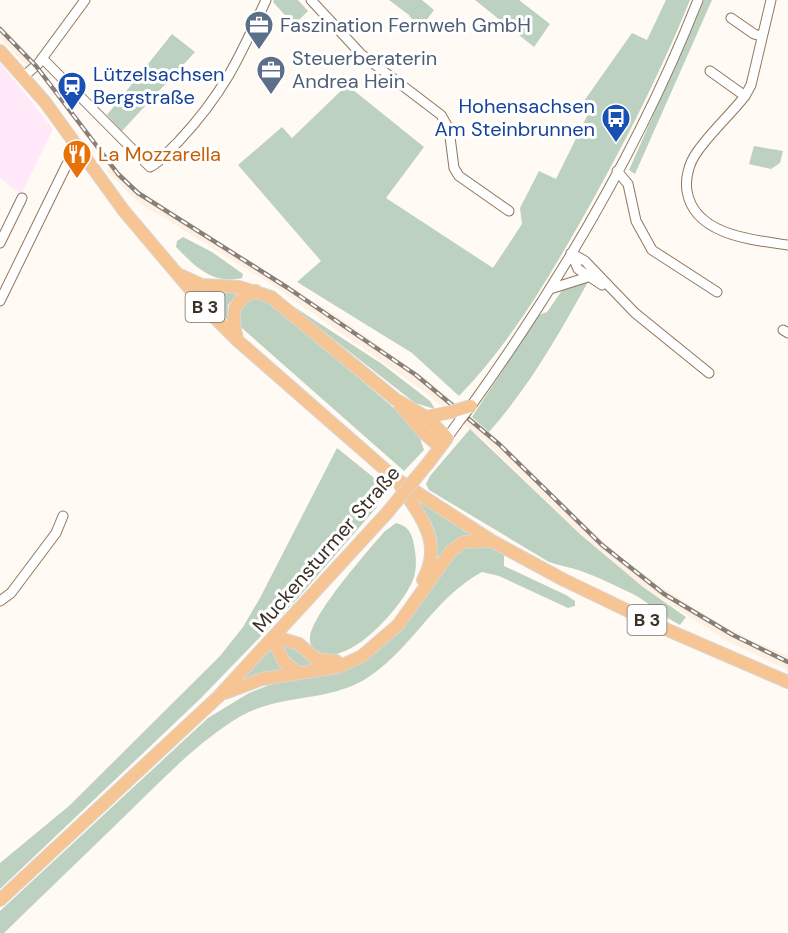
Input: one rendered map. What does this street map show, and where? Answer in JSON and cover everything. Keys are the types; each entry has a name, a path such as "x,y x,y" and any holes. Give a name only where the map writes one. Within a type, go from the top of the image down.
{"main road":[{"name":"B 3","path":"0,51 28,75 80,150 173,272 237,340 396,479 492,541 564,580 654,624 788,682"},
{"path":"173,272 202,285 256,291 285,308 395,399 426,417 443,442"},
{"path":"237,340 232,321 235,304 256,291"},
{"path":"395,399 425,434 443,442"},
{"path":"426,417 456,416 471,406"},
{"name":"Muckensturmer Straße","path":"0,900 219,696 275,638 387,513 443,442"},
{"path":"275,638 299,644 307,653 324,662 351,657 383,633 420,585 430,564 432,544 422,517 396,479"},
{"path":"219,696 262,679 338,667 362,656 399,625 451,551 464,542 492,541"},
{"path":"297,614 299,644"},
{"path":"275,638 284,662 297,672"}],"street":[{"path":"28,75 85,0"},
{"path":"42,58 150,167 187,132 214,100 234,70 266,0"},
{"path":"310,0 361,54 435,109 449,129 454,168 459,176 509,211"},
{"path":"471,406 550,289 617,171 657,91 698,0"},
{"path":"771,0 751,85 745,96 696,153 685,179 690,205 700,217 733,236 788,245"},
{"path":"731,18 754,34 761,36"},
{"path":"710,71 745,96"},
{"path":"0,301 67,164 80,150"},
{"path":"617,171 628,184 636,221 652,250 717,292"},
{"path":"0,243 3,231 22,198"},
{"path":"571,253 578,268 588,278 609,289"},
{"path":"571,253 585,261 609,289 709,373"},
{"path":"550,289 588,278"},
{"name":"Muckensturmer Straße","path":"443,442 456,416"},
{"path":"0,601 11,593 56,533 63,516"}],"shaded area":[{"path":"0,25 34,61 27,66 0,38"},
{"path":"0,62 53,129 21,195 0,178"},
{"path":"114,165 135,187 162,206 336,315 422,376 479,423 623,560 695,609 748,639 788,656 788,670 729,642 643,587 581,535 485,441 422,390 274,286 138,202 106,170"}],"green space":[{"path":"274,0 298,0 308,11 294,25 273,2"},
{"path":"389,0 422,0 434,10 419,30 409,15"},
{"path":"475,0 519,0 550,24 534,47"},
{"path":"666,0 690,0 665,59 623,144 577,228 537,294 493,357 459,396 412,353 297,282 321,261 238,165 282,127 292,138 347,85 424,147 386,198 493,268 522,224 520,208 539,171 556,179 592,106 584,101 632,33 647,40"},
{"path":"704,0 712,0 635,174 629,170"},
{"path":"172,34 195,52 122,131 107,115"},
{"path":"754,146 783,151 780,163 771,169 749,164"},
{"path":"183,237 212,252 243,274 242,278 222,279 197,267 176,247 177,241"},
{"path":"588,282 530,378 489,432 472,417 539,315 547,312 563,289"},
{"path":"196,288 240,290 228,305 227,320"},
{"path":"251,296 269,302 401,414 419,435 424,450 404,471 243,329 237,322 238,307"},
{"path":"282,299 382,364 430,401 435,409 415,403"},
{"path":"470,429 581,535 643,587 686,617 680,625 633,594 587,573 549,562 429,490 426,484 430,476"},
{"path":"337,448 373,477 380,489 377,507 298,598 200,699 0,889 0,863 69,806 220,656 243,627"},
{"path":"414,498 474,537 440,558 437,556 437,539 432,525"},
{"path":"396,523 409,531 414,545 416,569 409,588 389,616 362,642 333,655 317,651 310,640 318,617 353,569 384,532"},
{"path":"489,546 504,555 504,566 566,595 575,601 575,606 568,608 499,576 482,572 450,595 399,651 370,676 355,685 339,690 256,709 211,736 170,772 4,933 0,933 0,911 208,718 249,693 269,685 361,662 398,634 452,557 465,547"},
{"path":"282,644 321,665 299,666 284,652"},
{"path":"272,647 289,669 237,683"}],"railway":[{"path":"0,29 36,66 118,174 138,193 288,288 416,375 499,444 602,545 664,594 733,635 788,662"}],"place":[{"name":"Faszination Fernweh GmbH","path":"259,50"},
{"name":"Steuerberaterin Andrea Hein","path":"271,96"},
{"name":"Lützelsachsen Bergstraße","path":"72,112"},
{"name":"Hohensachsen Am Steinbrunnen","path":"616,144"},
{"name":"La Mozzarella","path":"77,180"}]}
